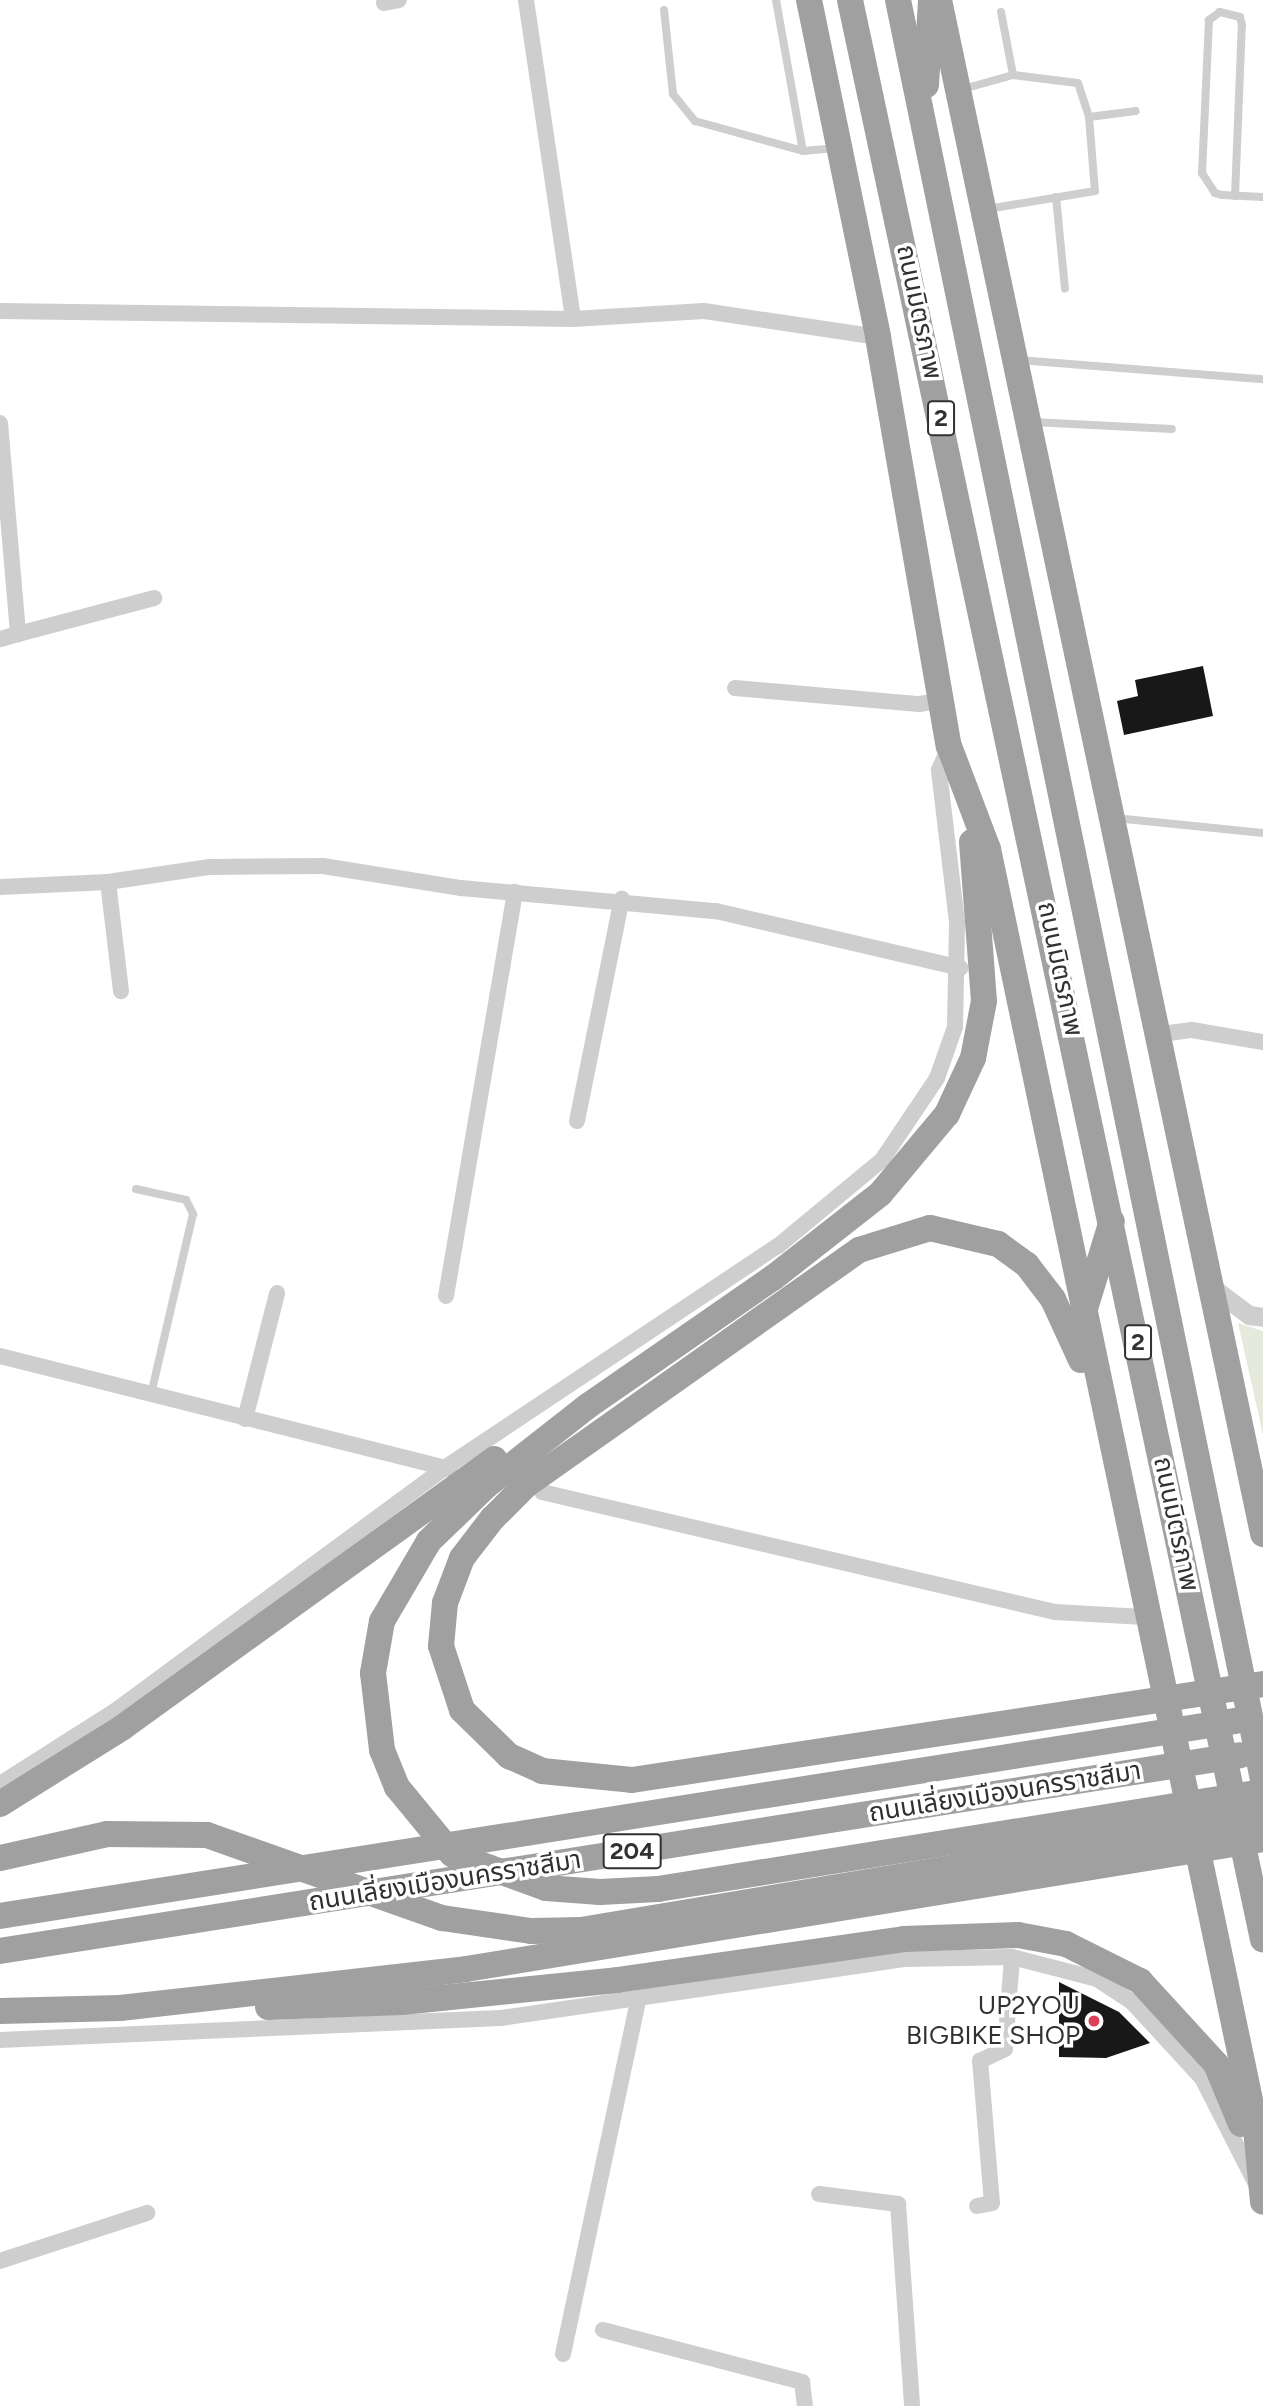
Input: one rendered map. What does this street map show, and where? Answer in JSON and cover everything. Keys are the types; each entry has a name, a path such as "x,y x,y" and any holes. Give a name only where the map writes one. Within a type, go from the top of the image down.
{"highway":[{"path":"809,0 878,337 949,746 973,821 988,849 1144,1617 1256,2129 1255,2149 1262,2198"},
{"name":"ถนนมิตรภาพ","path":"850,0 1113,1219 1263,1940"},
{"name":"ถนนมิตรภาพ","path":"898,0 924,113 1263,1779"},
{"path":"924,113 931,0"},
{"path":"940,0 1162,1034 1262,1529"},
{"path":"973,821 984,1001 972,1058 947,1114 915,1159 851,1218 589,1405 486,1485 429,1541 383,1621 373,1708 397,1787 423,1825 452,1854 486,1871 546,1888 600,1892 658,1889 1028,1853 1263,1839"},
{"path":"1083,1316 1113,1219"},
{"path":"1096,1381 1053,1299 1027,1265 998,1244 930,1228 893,1236 817,1274 527,1484 462,1558 445,1603 441,1646 462,1710 509,1756 542,1771 632,1780 1263,1684"},
{"path":"0,1804 123,1727 567,1408 589,1405"},
{"name":"ถนนเลี่ยงเมืองนครราชสีมา","path":"0,1916 1263,1716"},
{"name":"ถนนเลี่ยงเมืองนครราชสีมา","path":"0,1951 1263,1751"},
{"path":"0,2011 120,2008 466,1969 1028,1853 1263,1792"},
{"path":"0,1858 107,1834 207,1835 442,1918 531,1931 581,1930 1028,1853 1263,1816"},
{"path":"120,2008 152,2012 402,2002 617,1980 904,1939 1018,1935 1066,1944 1140,1981 1216,2064 1255,2149"}],"street":[{"path":"526,0 573,319"},
{"path":"0,311 573,319 704,311 878,337"},
{"path":"0,423 18,634"},
{"path":"0,639 155,598"},
{"path":"735,688 919,704 941,701"},
{"path":"0,1784 116,1710 448,1470 778,1246 882,1160 937,1078 955,1027 960,968 939,769 949,746"},
{"path":"0,887 108,882 210,867 323,866 515,892 622,898 806,928 960,968"},
{"path":"108,882 121,991"},
{"path":"446,1296 515,892"},
{"path":"578,1121 622,898"},
{"path":"1162,1034 1192,1030 1263,1042"},
{"path":"1213,1288 1249,1315 1263,1317"},
{"path":"245,1419 277,1293"},
{"path":"0,1356 448,1470"},
{"path":"543,1495 1055,1612 1144,1617"},
{"path":"977,2206 992,2203 980,2061 1005,2049 1012,1957"},
{"path":"0,2040 402,2025 638,2001 906,1959 1012,1957 1097,1979 1132,2002 1202,2078 1262,2198"},
{"path":"563,2354 638,2001"},
{"path":"819,2194 898,2204 912,2406"},
{"path":"0,2261 147,2213"},
{"path":"603,2330 802,2382 805,2406"}],"lane":[{"path":"776,0 803,150"},
{"path":"664,10 673,94 681,110 703,126 803,150 839,147"},
{"path":"1000,12 1013,75"},
{"path":"1236,196 1242,25 1240,17 1220,12 1209,20 1202,173 1215,193 1236,196 1263,197"},
{"path":"960,90 1013,75 1078,83 1088,117 1095,191 986,209"},
{"path":"1088,117 1136,111"},
{"path":"1056,197 1065,289"},
{"path":"1019,360 1263,379"},
{"path":"1032,422 1172,429"},
{"path":"1115,818 1263,833"},
{"path":"136,1189 186,1200 193,1213 150,1396"}],"shaded area":[{"path":"1238,1323 1263,1331 1263,1435"}],"building":[{"path":"1203,666 1213,716 1124,735 1117,701 1138,696 1135,680"},
{"name":"UP2YOU BIGBIKE SHOP","path":"1059,1982 1119,2012 1150,2043 1106,2058 1059,2057"}],"place":[{"name":"UP2YOU BIGBIKE SHOP","path":"1094,2021"}]}
